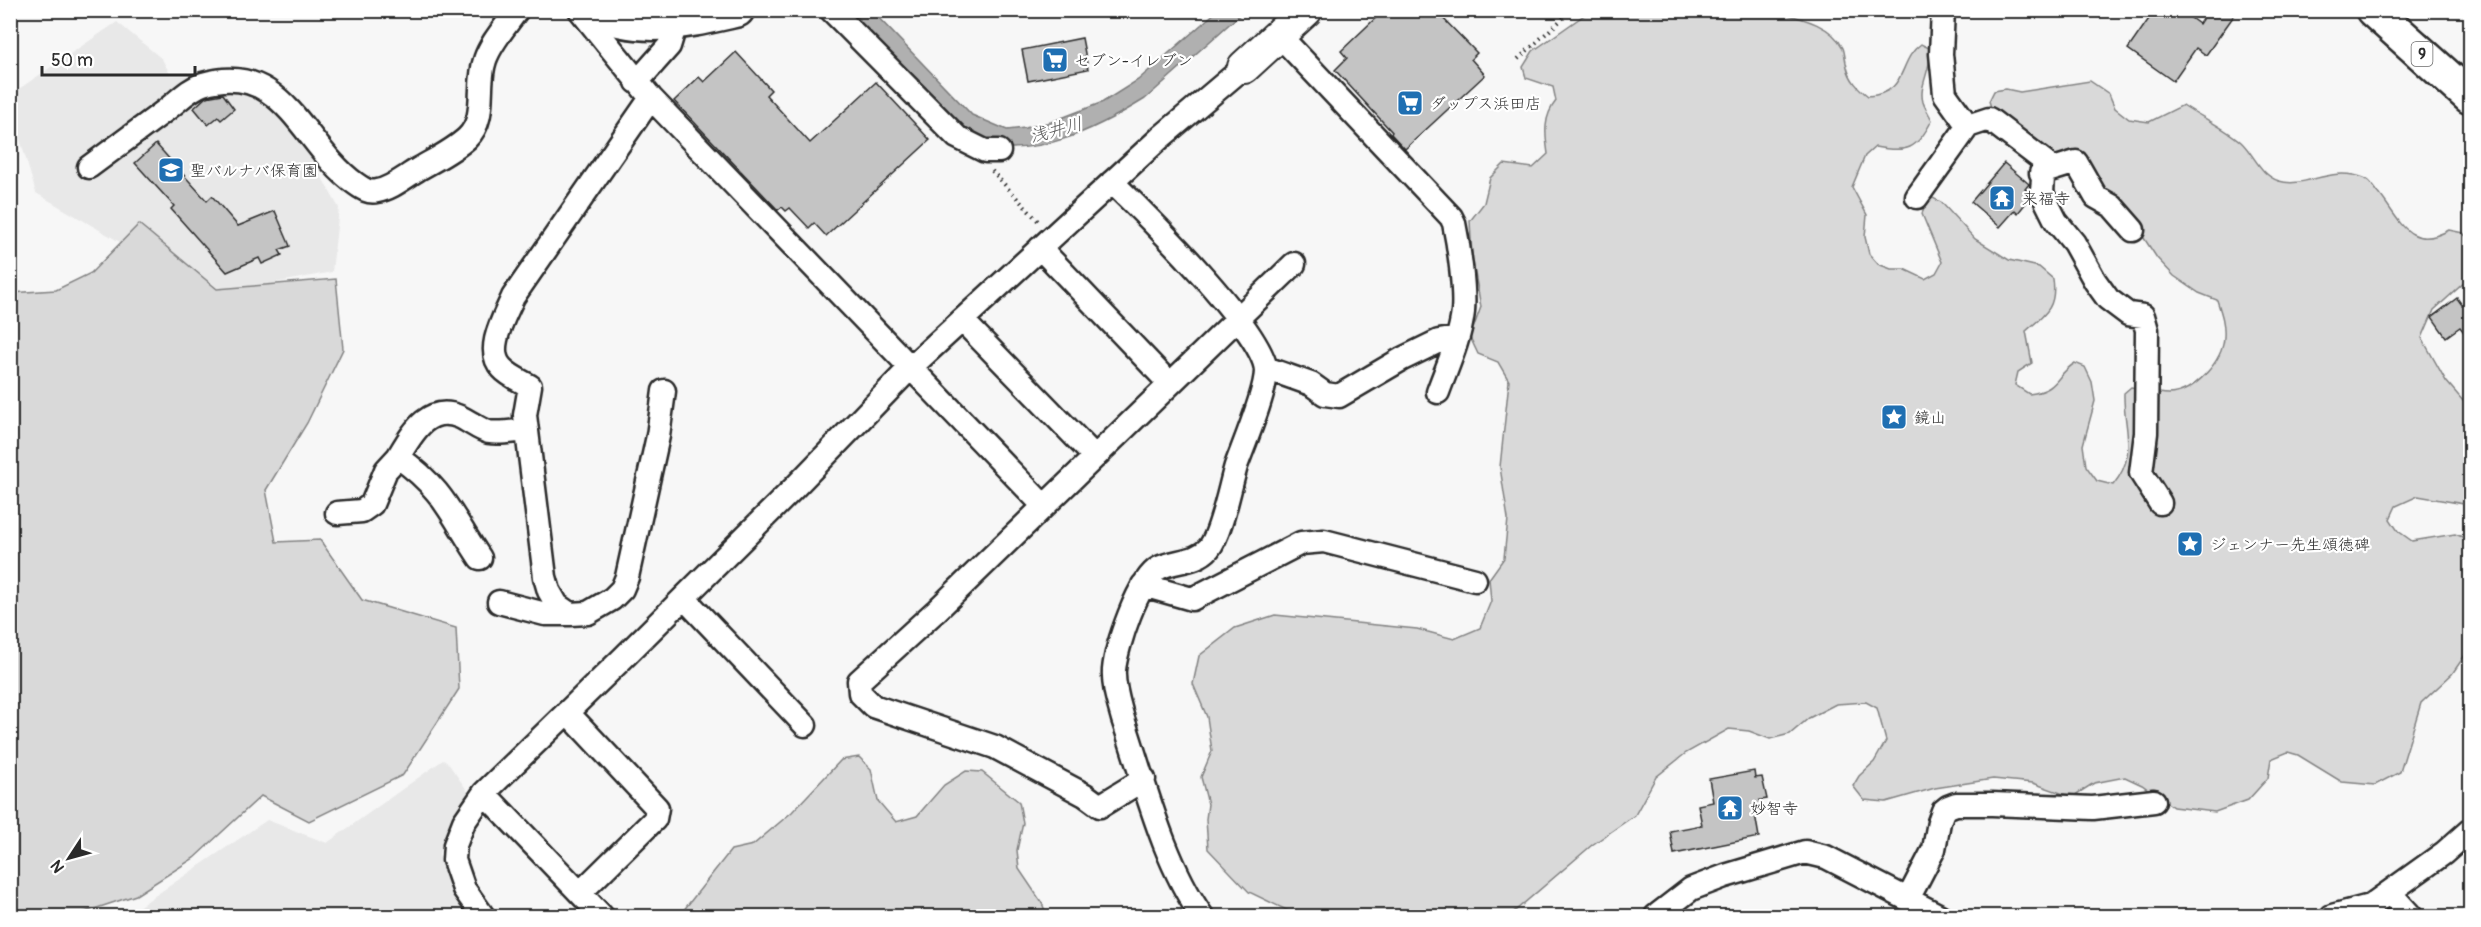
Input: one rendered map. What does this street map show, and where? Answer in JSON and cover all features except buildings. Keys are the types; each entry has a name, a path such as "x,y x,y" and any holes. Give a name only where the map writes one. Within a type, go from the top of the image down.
{"highway":[{"path":"590,10 612,20 654,24 676,23 736,10"},
{"name":"9","path":"2373,10 2470,98"}],"street":[{"path":"89,167 190,90 215,81 242,80 281,99 331,162 353,182 368,191 384,189 448,152 468,137 478,121 484,61 517,10"},
{"path":"579,10 644,90 1043,505"},
{"path":"831,10 950,131 965,143 985,151 999,151"},
{"path":"483,916 464,889 454,860 456,845 464,822 483,793 684,598 911,367 1160,138 1244,67 1306,10"},
{"path":"1943,10 1941,54 1945,94 1968,126"},
{"path":"570,614 557,605 545,577 525,416 530,386 503,370 496,360 495,352 499,330 513,297 644,90 669,46 676,23"},
{"path":"1279,35 1451,217 1455,229 1464,300 1463,314 1438,392"},
{"path":"1917,197 1968,126 1989,119 2044,161 2041,173 2042,193 2056,221 2074,243 2108,299 2128,314 2143,316 2147,330 2146,422 2141,473 2160,503"},
{"path":"2041,173 2076,162 2096,197 2112,206 2133,230"},
{"path":"1112,182 1136,205 1238,317 1256,346 1266,368 1252,422 1217,531 1209,548 1187,561 1158,568 1138,591 1114,670 1116,695 1175,870 1187,895 1202,916"},
{"path":"1046,242 1169,383"},
{"path":"1144,779 1100,806 995,747 873,706 860,693 859,681 937,610 1294,264"},
{"path":"962,320 1095,457"},
{"path":"1266,368 1311,384 1325,394 1339,396 1402,359 1439,341 1457,338"},
{"path":"499,602 545,614 588,613 601,607 621,590 627,577 658,436 664,391"},
{"path":"337,513 362,511 372,504 380,480 398,458 414,430 421,423 440,413 460,417 488,432 527,430"},
{"path":"398,458 420,473 437,490 480,558"},
{"path":"1143,585 1192,599 1301,543 1324,541 1475,580"},
{"path":"684,598 805,726"},
{"path":"567,712 657,808 655,819 580,893"},
{"path":"483,793 602,916"},
{"path":"1908,899 1934,849 1939,822 1948,807 1956,804 1992,804 2093,808 2154,801"},
{"path":"2332,916 2370,906 2470,830"},
{"path":"1656,916 1691,889 1745,869 1805,852 1826,857 1940,916"},
{"path":"2390,892 2411,916"}],"path":[{"path":"1518,59 1572,10"},
{"path":"965,143 1046,242"}],"shaded area":[{"path":"1770,10 1801,18 1830,32 1843,48 1852,80 1868,96 1881,94 1890,89 1896,83 1914,51 1921,44 1929,48 1929,63 1922,89 1924,104 1932,120 1927,130 1910,147 1895,150 1875,147 1865,156 1852,187 1867,215 1865,237 1869,254 1878,264 1891,269 1904,269 1925,279 1936,273 1942,262 1922,214 1925,203 1933,198 1941,202 1975,239 2009,260 2039,267 2053,279 2053,297 2048,309 2026,331 2032,363 2018,372 2015,385 2029,394 2039,392 2052,386 2075,363 2085,367 2092,382 2095,401 2083,445 2086,466 2097,481 2113,485 2126,463 2128,441 2124,393 2131,387 2169,394 2188,388 2197,382 2213,365 2222,346 2224,332 2221,313 2217,300 2199,293 2174,276 2157,258 2140,232 2066,157 2047,157 1994,117 1989,101 1994,91 2006,89 2020,92 2090,81 2109,94 2115,108 2129,119 2149,122 2183,105 2235,137 2272,178 2289,183 2340,174 2364,178 2371,183 2406,229 2414,235 2435,236 2449,230 2463,233 2470,241 2470,273 2466,281 2434,310 2422,338 2446,381 2470,409 2470,505 2418,496 2396,506 2390,519 2398,531 2412,541 2455,534 2470,540 2470,648 2452,674 2421,703 2400,772 2375,785 2342,782 2298,755 2288,752 2271,759 2268,778 2248,800 2215,812 2173,807 2142,785 2125,777 2094,783 2072,797 2033,783 1993,779 1935,788 1886,802 1864,800 1853,786 1859,776 1874,762 1886,741 1877,708 1866,702 1836,704 1809,718 1790,734 1770,739 1749,731 1729,729 1686,753 1656,777 1635,815 1592,845 1509,916 1299,916 1249,892 1208,849 1206,819 1208,804 1201,777 1212,751 1207,717 1193,684 1199,656 1235,628 1275,615 1417,629 1454,639 1480,628 1491,601 1489,579 1504,558 1508,519 1500,467 1509,381 1498,362 1478,354 1470,337 1481,307 1472,257 1470,221 1484,203 1490,178 1504,164 1533,168 1548,154 1546,126 1549,113 1556,101 1553,87 1526,78 1523,67 1533,51 1590,11"},
{"path":"117,22 162,59 170,74 206,72 264,99 282,116 306,149 339,208 332,272 211,295 36,193 11,109 10,95"},
{"path":"139,224 217,289 336,279 343,349 307,423 266,490 276,542 320,540 362,600 456,628 459,689 403,775 309,821 261,796 194,858 136,895 73,916 11,916 11,293 56,290 91,273"},
{"path":"859,757 871,769 878,801 896,822 917,816 944,785 966,771 982,772 1019,802 1023,823 1017,850 1019,869 1042,903 1047,916 679,916 731,850 753,845 792,812 841,760"},
{"path":"443,760 448,763 471,796 451,820 439,854 455,901 470,916 125,916 267,820 327,843"}],"water":[{"name":"浅井川","path":"839,11 872,11 972,115 1007,130 1051,122 1103,102 1138,80 1217,11 1244,11 1145,99 1127,110 1086,131 1064,139 1019,148 997,147 976,142"}],"place":[{"name":"セブン-イレブン","path":"1055,60"},
{"name":"ダップス浜田店","path":"1410,103"},
{"name":"聖バルナバ保育園","path":"171,170"},
{"name":"来福寺","path":"2002,198"},
{"name":"鏡山","path":"1894,417"},
{"name":"ジェンナー先生頌徳碑","path":"2190,544"},
{"name":"妙智寺","path":"1730,808"}]}
